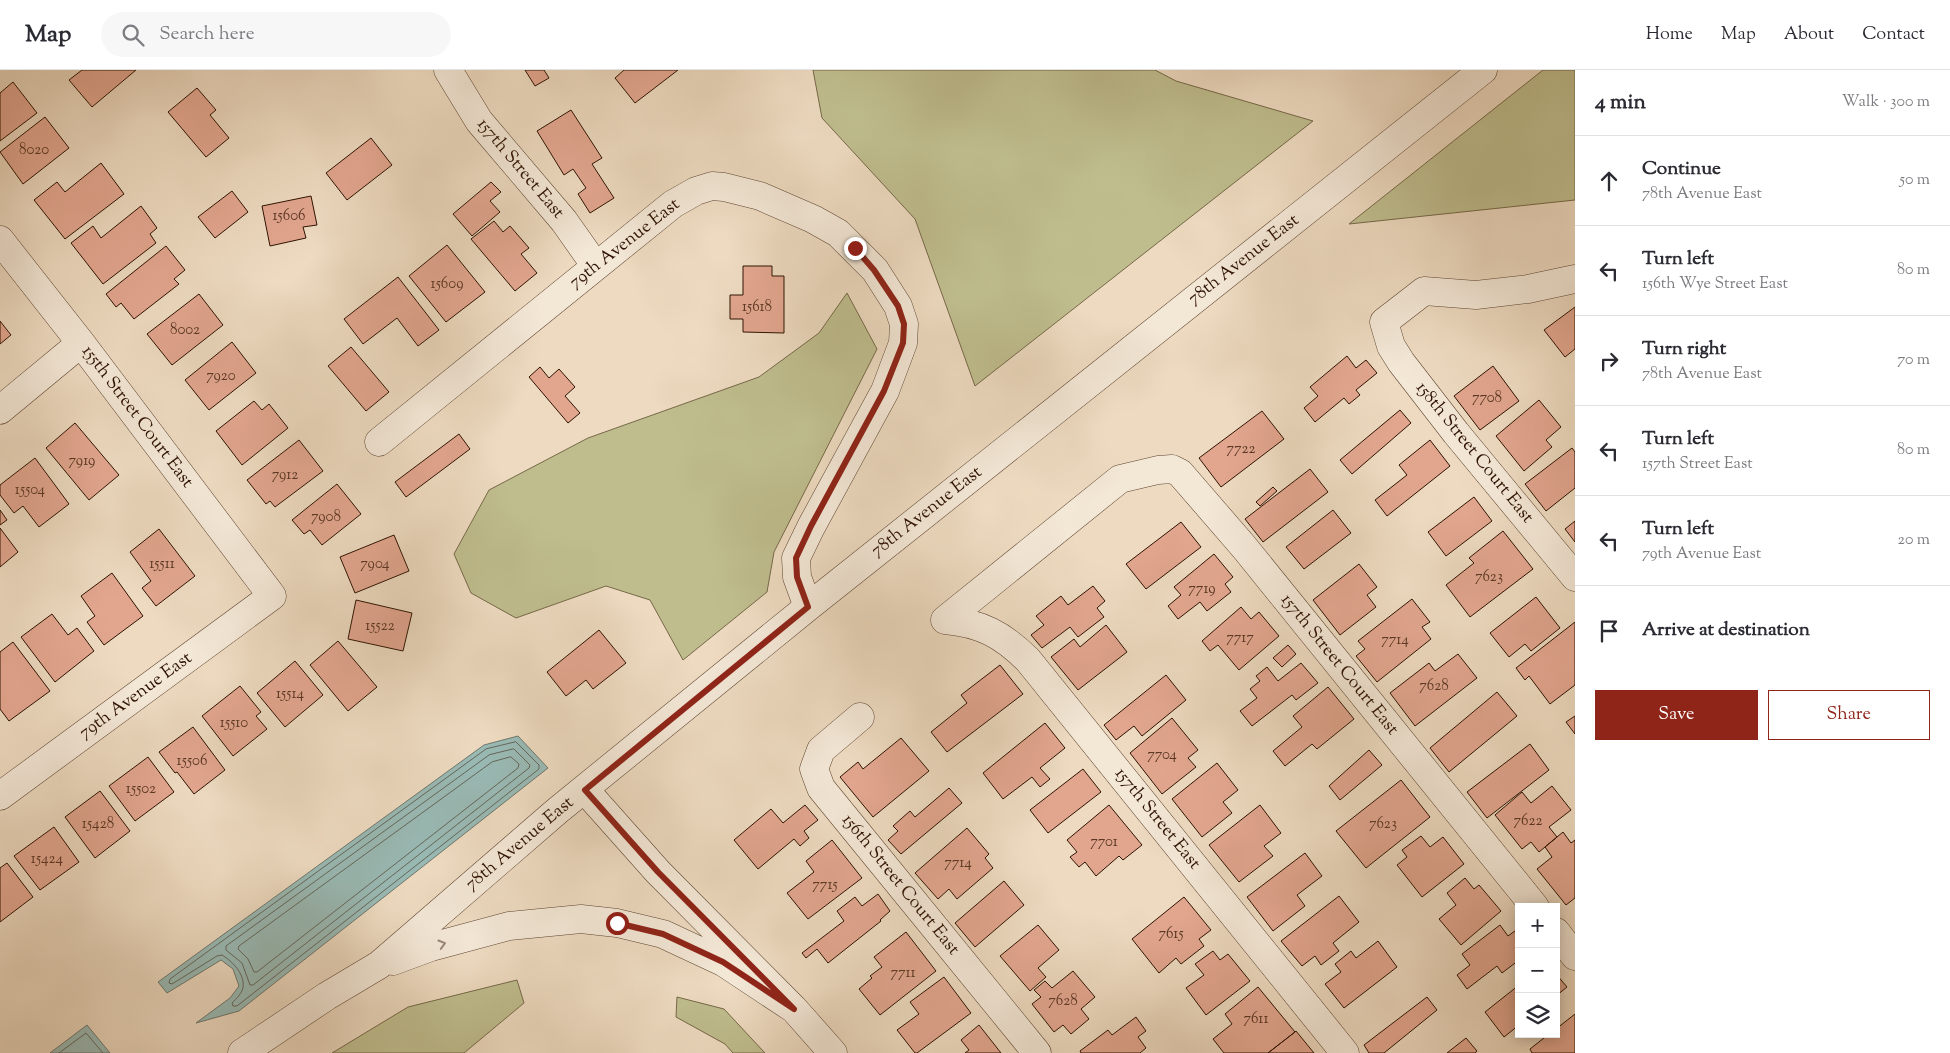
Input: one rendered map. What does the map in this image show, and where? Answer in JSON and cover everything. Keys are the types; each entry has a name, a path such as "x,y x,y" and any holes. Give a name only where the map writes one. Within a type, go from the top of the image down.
{"street":[{"name":"157th Street East","path":"448,70 479,121 564,221 596,265"},
{"name":"78th Avenue East","path":"242,1053 327,996 379,965 557,811 808,607 1483,70"},
{"name":"79th Avenue East","path":"378,442 673,204 696,191 712,186 760,196 813,219 838,233 855,248 874,270 898,306 904,324 903,343 884,391 811,526 796,558 797,577 808,607"},
{"name":"155th Street Court East","path":"0,240 81,343 272,596"},
{"name":"158th Street Court East","path":"1575,279 1528,289 1476,295 1424,291 1384,322 1391,346 1401,362 1456,433 1575,578"},
{"path":"0,410 81,343"},
{"name":"157th Street Court East","path":"1120,479 1158,470 1172,469 1180,473 1244,547 1532,903"},
{"name":"157th Street East","path":"1120,479 945,620 958,621 984,628 1012,643 1028,660 1345,1053"},
{"name":"79th Avenue East","path":"0,796 272,596"},
{"name":"156th Street Court East","path":"860,717 821,750 814,769 821,788 1036,1053"},
{"path":"585,790 658,872 794,1009 833,1053"},
{"name":"78th Avenue East","path":"379,965 431,947 509,926 581,919 617,923 663,934 723,962 794,1009"},
{"path":"1560,937 1575,956"}],"shaded area":[{"path":"813,70 1155,70 1176,81 1313,121 975,386 915,219 822,118"},
{"path":"1543,70 1575,70 1575,200 1349,224"},
{"path":"847,293 877,349 774,552 767,592 683,660 650,600 606,586 516,618 471,593 454,554 489,490 588,438 759,377 819,333"},
{"path":"517,980 524,1003 464,1053 332,1053 408,1007"},
{"path":"677,997 724,1009 765,1053 733,1053 725,1044 676,1017"}],"water":[{"path":"518,736 548,768 239,1011 196,1023 230,998 239,986 233,969 221,960 167,993 158,982 484,745"},
{"path":"87,1025 110,1053 50,1053"}],"building":[{"path":"82,70 136,70 92,107 69,80"},
{"path":"525,70 544,70 549,78 535,86"},
{"path":"624,70 678,70 635,103 615,78"},
{"path":"13,82 37,113 0,141 0,93"},
{"path":"197,88 216,110 210,115 229,138 206,157 168,112"},
{"path":"571,110 602,158 592,164 614,198 590,213 578,194 586,188 573,169 564,175 537,131"},
{"path":"45,117 69,148 23,184 0,152"},
{"path":"371,138 392,165 347,200 326,173"},
{"path":"101,163 124,194 65,239 34,200 57,182 65,192"},
{"path":"491,182 501,192 490,201 500,212 472,236 453,214"},
{"path":"232,191 248,212 215,238 198,217"},
{"path":"311,196 317,225 303,227 306,238 270,246 262,206"},
{"path":"141,206 157,228 150,234 156,243 103,284 71,243 93,226 101,238"},
{"path":"494,221 503,232 510,226 529,248 521,254 537,273 515,291 471,239"},
{"path":"447,245 485,292 446,322 409,276"},
{"path":"166,246 185,270 174,279 179,284 134,319 121,303 116,307 106,294"},
{"path":"743,266 772,266 772,276 784,276 784,333 743,332 743,319 730,319 730,295 743,295"},
{"path":"398,277 439,330 418,346 397,318 363,344 344,319"},
{"path":"199,294 223,325 172,365 147,334"},
{"path":"1575,307 1575,349 1565,357 1544,330"},
{"path":"0,321 11,335 0,344"},
{"path":"232,342 256,373 209,410 185,380"},
{"path":"351,347 389,392 366,411 328,366"},
{"path":"1347,356 1356,368 1366,360 1377,373 1356,390 1360,395 1349,404 1344,398 1315,422 1304,408 1318,396 1310,387"},
{"path":"1493,366 1519,401 1480,430 1454,396"},
{"path":"540,367 549,378 559,369 575,387 565,396 580,413 568,423 529,377"},
{"path":"1539,400 1561,427 1546,440 1552,447 1524,471 1496,436"},
{"path":"254,401 262,410 269,404 288,428 242,465 216,431"},
{"path":"1400,410 1411,423 1352,474 1340,460"},
{"path":"1262,411 1284,439 1221,487 1199,458"},
{"path":"75,423 119,475 89,500 46,448"},
{"path":"459,434 470,449 406,497 395,482"},
{"path":"299,440 323,471 275,507 270,501 266,504 247,480"},
{"path":"1430,440 1450,466 1387,516 1375,500 1407,475 1399,465"},
{"path":"1572,448 1575,452 1575,488 1546,511 1525,484"},
{"path":"35,458 69,504 39,527 23,506 14,513 0,495 0,485"},
{"path":"1310,469 1328,492 1263,542 1245,519"},
{"path":"337,484 361,514 322,545 310,530 304,534 292,520"},
{"path":"1273,487 1277,491 1260,506 1256,502"},
{"path":"1474,497 1492,521 1446,556 1428,532"},
{"path":"0,510 7,520 0,525"},
{"path":"1333,510 1351,533 1304,569 1286,547"},
{"path":"1575,521 1575,542 1565,529"},
{"path":"1181,522 1201,547 1146,589 1126,564"},
{"path":"0,528 18,552 0,567"},
{"path":"159,529 195,576 156,606 142,588 151,581 130,552"},
{"path":"1503,531 1533,569 1470,617 1446,585 1474,563 1469,558"},
{"path":"394,535 409,571 355,593 340,557"},
{"path":"1214,554 1233,577 1225,584 1231,592 1207,611 1200,602 1178,619 1168,606 1181,595 1174,587"},
{"path":"1359,564 1377,587 1367,595 1376,607 1340,635 1313,600"},
{"path":"112,573 143,616 104,645 87,622 95,616 81,596"},
{"path":"1093,586 1105,601 1097,608 1104,617 1078,637 1070,627 1042,648 1031,635 1044,625 1036,616 1061,596 1068,605"},
{"path":"1536,597 1560,628 1531,651 1525,644 1509,657 1490,633"},
{"path":"1412,599 1430,622 1422,627 1431,639 1377,682 1356,656 1365,649 1358,641"},
{"path":"356,600 412,613 403,651 348,639"},
{"path":"1241,607 1251,619 1259,612 1279,636 1239,670 1218,645 1210,651 1202,641"},
{"path":"52,614 68,635 77,628 94,651 55,682 21,637"},
{"path":"1575,622 1575,685 1550,704 1529,676 1525,680 1516,668"},
{"path":"1106,625 1127,652 1078,690 1051,657 1074,639 1080,647"},
{"path":"599,630 626,663 593,689 586,680 566,696 547,672"},
{"path":"338,641 377,687 348,711 310,665"},
{"path":"13,642 50,691 9,721 0,709 0,652"},
{"path":"1288,645 1296,654 1282,667 1273,658"},
{"path":"1458,654 1477,678 1415,726 1390,693 1429,663 1435,671"},
{"path":"295,661 323,695 285,727 257,693"},
{"path":"1301,663 1318,683 1296,700 1292,695 1252,726 1240,711 1257,698 1250,689 1260,681 1256,676 1267,667 1278,681"},
{"path":"1000,665 1023,694 947,752 931,732 967,703 961,695"},
{"path":"1166,675 1186,700 1142,736 1134,726 1116,740 1104,725"},
{"path":"240,686 261,712 256,716 267,729 233,756 202,716"},
{"path":"1328,687 1354,719 1317,749 1312,744 1285,766 1273,751 1302,727 1293,716"},
{"path":"1497,692 1517,716 1449,772 1430,748"},
{"path":"1575,716 1575,734 1566,722"},
{"path":"1172,718 1198,750 1188,758 1196,767 1162,794 1130,753"},
{"path":"1045,723 1065,748 1040,768 1050,779 1040,787 1032,777 1003,799 983,773"},
{"path":"193,727 225,770 194,794 159,752"},
{"path":"901,738 929,771 873,817 840,777 858,762 863,769"},
{"path":"1530,744 1549,770 1487,818 1467,792"},
{"path":"1369,750 1382,765 1340,800 1329,786"},
{"path":"148,757 174,792 135,821 109,786"},
{"path":"1217,763 1238,790 1223,802 1232,813 1202,837 1172,799"},
{"path":"1083,769 1101,792 1048,833 1030,810"},
{"path":"1401,780 1430,817 1366,868 1336,831"},
{"path":"1552,786 1571,810 1549,827 1557,837 1539,852 1531,842 1522,849 1495,815 1522,792 1531,803"},
{"path":"949,788 962,803 901,854 888,840 898,831 893,826 910,811 915,817"},
{"path":"100,791 130,831 95,858 65,817"},
{"path":"805,805 818,820 804,831 809,838 800,846 794,839 758,869 734,840 771,809 783,823"},
{"path":"1109,805 1142,845 1123,860 1119,856 1096,876 1085,862 1079,867 1070,857 1077,852 1067,840"},
{"path":"1260,805 1281,833 1264,846 1273,856 1239,882 1209,845"},
{"path":"54,827 79,862 40,890 14,856"},
{"path":"967,828 989,854 985,858 993,868 957,899 949,889 938,899 915,873"},
{"path":"1563,832 1571,843 1575,840 1575,898 1566,905 1537,869 1552,857 1545,847"},
{"path":"1421,836 1430,847 1443,837 1464,864 1422,897 1397,865 1407,857 1402,850"},
{"path":"832,840 862,878 808,919 787,893 814,872 806,861"},
{"path":"1305,853 1322,876 1297,895 1305,906 1273,931 1247,897"},
{"path":"7,863 33,897 0,922 0,868"},
{"path":"1465,878 1474,889 1479,885 1501,911 1461,945 1439,919 1456,905 1447,893"},
{"path":"1004,881 1024,905 975,947 955,923"},
{"path":"878,894 890,911 881,921 828,963 817,949 806,958 802,953 844,921 837,911 855,897 862,906"},
{"path":"1339,896 1359,922 1333,943 1339,951 1321,965 1315,956 1302,966 1281,941"},
{"path":"1184,897 1211,930 1199,939 1204,946 1181,964 1176,958 1159,973 1132,939"},
{"path":"1038,925 1059,950 1038,968 1046,977 1030,991 1000,956"},
{"path":"1500,925 1508,936 1515,931 1515,963 1502,973 1497,966 1467,989 1457,975 1470,965 1462,954"},
{"path":"906,932 936,971 880,1015 859,989 872,978 870,976 882,967 874,957"},
{"path":"1378,941 1397,967 1344,1008 1325,984 1341,972 1335,964 1351,951 1356,958"},
{"path":"1213,951 1220,960 1228,954 1250,981 1206,1015 1186,988 1204,975 1195,964"},
{"path":"1073,971 1095,997 1081,1009 1089,1019 1071,1034 1063,1025 1054,1032 1032,1004 1041,997 1034,990 1045,981 1052,988"},
{"path":"944,977 971,1013 915,1053 897,1030 919,1014 910,1002"},
{"path":"1560,979 1567,987 1560,993"},
{"path":"1258,987 1295,1032 1268,1053 1224,1053 1213,1039 1232,1024 1225,1014"},
{"path":"1515,988 1515,1028 1504,1037 1485,1012"},
{"path":"1427,997 1437,1010 1384,1053 1369,1053 1364,1045"},
{"path":"1575,1014 1575,1053 1532,1053 1530,1049 1544,1038 1560,1038 1560,1026"},
{"path":"1136,1017 1146,1031 1138,1037 1146,1048 1140,1053 1081,1053 1080,1051 1108,1030 1112,1035"},
{"path":"979,1025 1001,1053 965,1053 969,1050 961,1040"},
{"path":"1295,1032 1314,1053 1268,1053"},
{"path":"1466,1038 1477,1051 1475,1053 1447,1053"}],"route":[{"path":"617,923 663,934 723,962 794,1009 658,872 585,790 808,607 797,577 796,558 811,526 884,391 903,343 904,324 898,306 874,270 855,248"}]}
